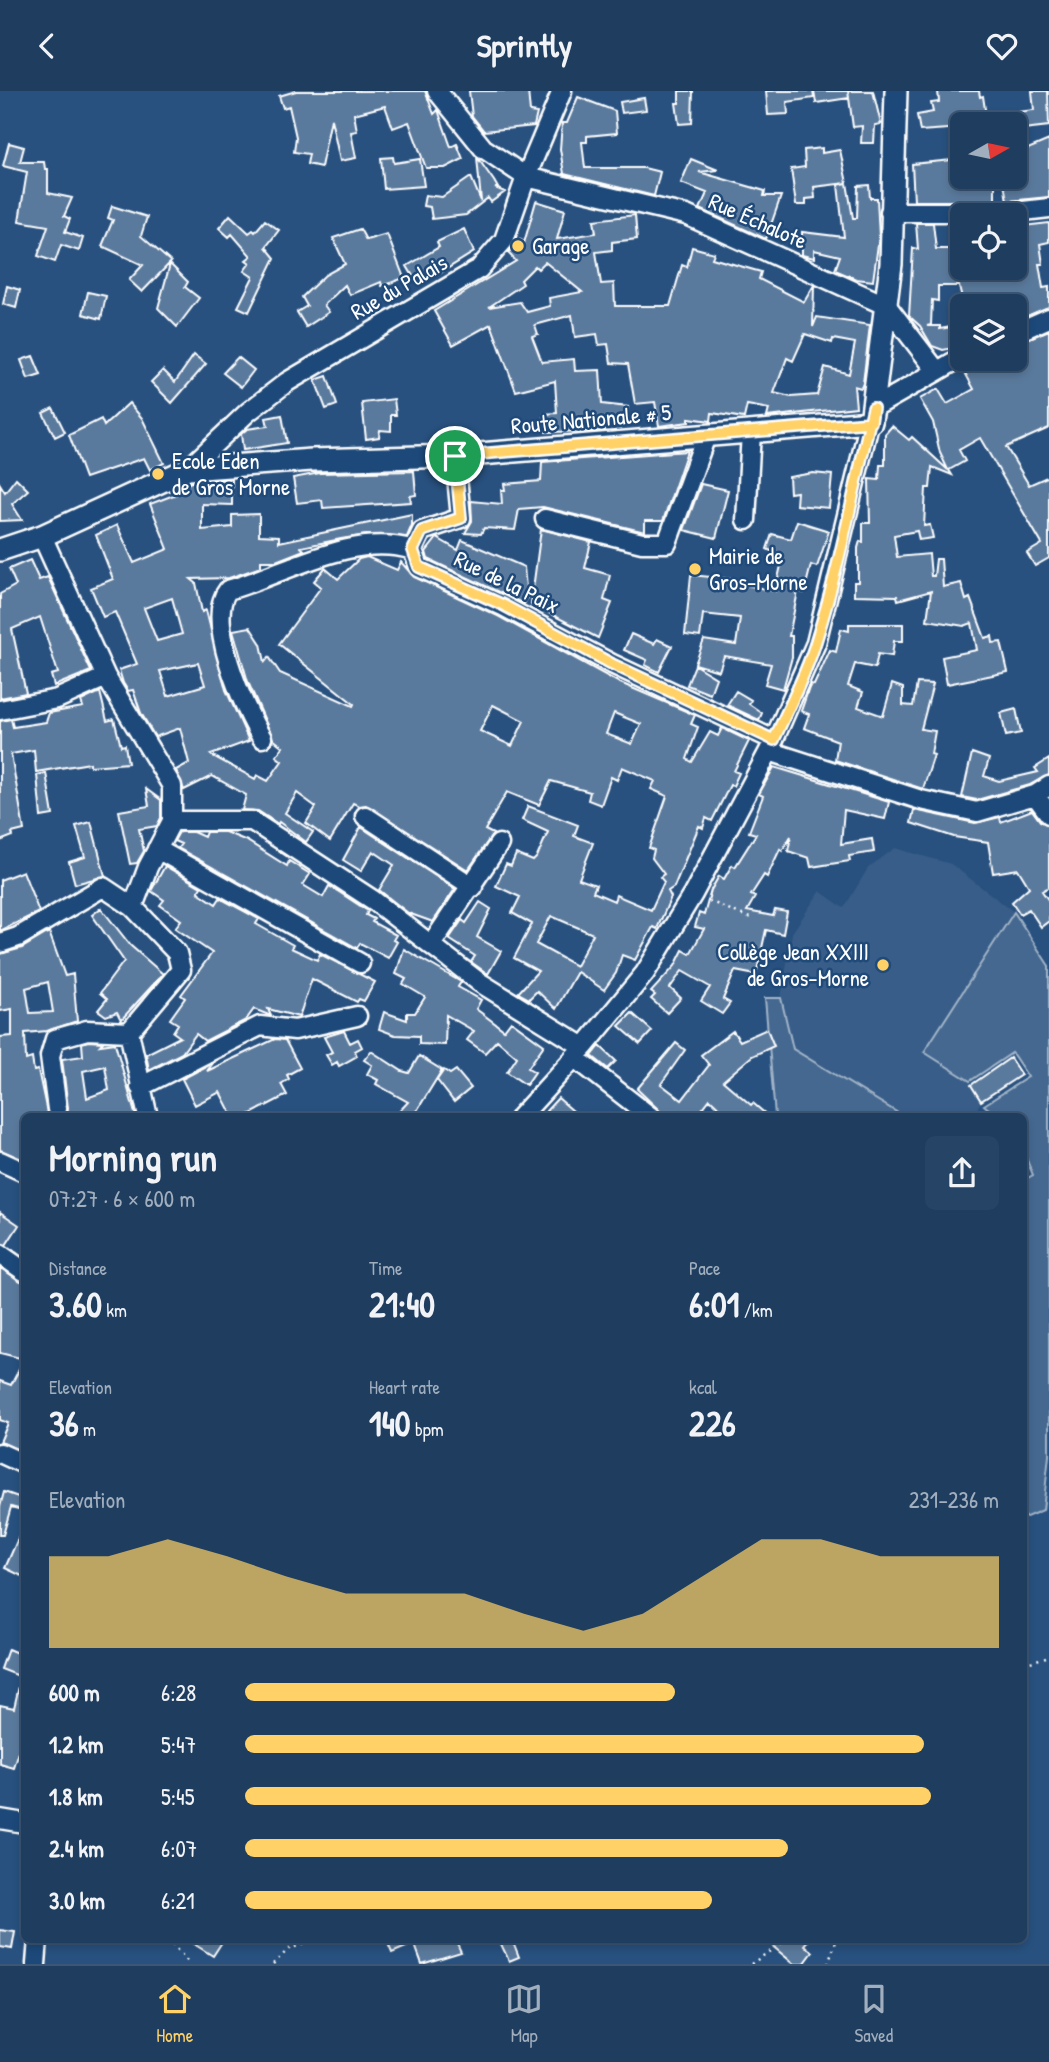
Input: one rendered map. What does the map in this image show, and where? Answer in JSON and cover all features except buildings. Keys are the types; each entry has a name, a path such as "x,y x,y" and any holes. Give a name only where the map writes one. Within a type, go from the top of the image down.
{"main road":[{"path":"873,408 891,264 890,212 896,91"},
{"name":"Route Nationale # 5","path":"0,550 42,536 188,470 312,460 455,456 871,422 873,408"}],"street":[{"path":"438,91 483,148 526,177"},
{"name":"Rue du Palais","path":"188,470 227,430 287,382 479,269 504,240 526,177 562,91"},
{"name":"Rue Échalote","path":"526,177 686,215 887,306 936,370"},
{"path":"890,212 1015,212 1049,208"},
{"path":"1027,328 1049,318"},
{"path":"524,1113 645,973 693,894 771,745 816,643 873,408 950,363"},
{"path":"746,520 751,432"},
{"path":"545,519 642,543 667,543 706,436"},
{"path":"262,739 244,705 230,663 218,611 220,599 228,590 342,549 401,546 413,550 422,531 461,518 455,456"},
{"path":"42,536 106,677 172,786 172,821 133,907"},
{"name":"Rue de la Paix","path":"413,550 419,567 503,605 771,745 953,808 977,812 1042,790"},
{"path":"0,710 57,699 106,677"},
{"path":"1042,790 1049,814"},
{"path":"365,816 472,887"},
{"path":"172,821 252,821 373,900 479,982 579,1052 647,1113"},
{"path":"431,945 499,844"},
{"path":"157,849 360,963"},
{"path":"0,943 18,937 103,887 133,907 177,953 181,970 129,1033"},
{"path":"140,1087 260,1026 295,1030 357,1016"},
{"path":"57,1109 50,1056 55,1039 87,1030 129,1033"},
{"path":"129,1033 147,1113"},
{"path":"0,1161 21,1171"},
{"path":"0,1254 21,1269"},
{"path":"0,1453 21,1463"},
{"path":"0,1819 21,1822"},
{"path":"36,1964 38,1943"}],"path":[{"path":"693,894 752,919"},
{"path":"1027,1663 1049,1656"},
{"path":"171,1943 190,1964"},
{"path":"273,1964 289,1949 308,1943"},
{"path":"751,1964 782,1943"},
{"path":"828,1964 836,1943"}],"shaded area":[{"name":"Collège Jean XXIII de Gros-Morne","path":"895,848 951,864 1014,912 925,1052 985,1092 975,1113 898,1113 793,1049 781,998 792,933 820,891 844,908 868,868"},
{"path":"1014,912 1049,966 1049,1455 1043,1510 1027,1517 1027,1178 1033,1175 1027,1160 1027,1113 993,1113 984,1105 1028,1077 1012,1053 970,1081 924,1052"},
{"path":"765,998 781,998 793,1049 898,1113 775,1113"}],"place":[{"name":"Garage","path":"518,246"},
{"name":"Ecole Eden de Gros Morne","path":"158,474"},
{"name":"Mairie de Gros-Morne","path":"695,569"},
{"name":"Collège Jean XXIII de Gros-Morne","path":"883,965"}],"route":[{"path":"455,456 461,518 422,531 413,550 419,567 503,605 612,664 774,740 816,643 851,501 873,408 871,422 811,427 751,432 455,456"}]}
